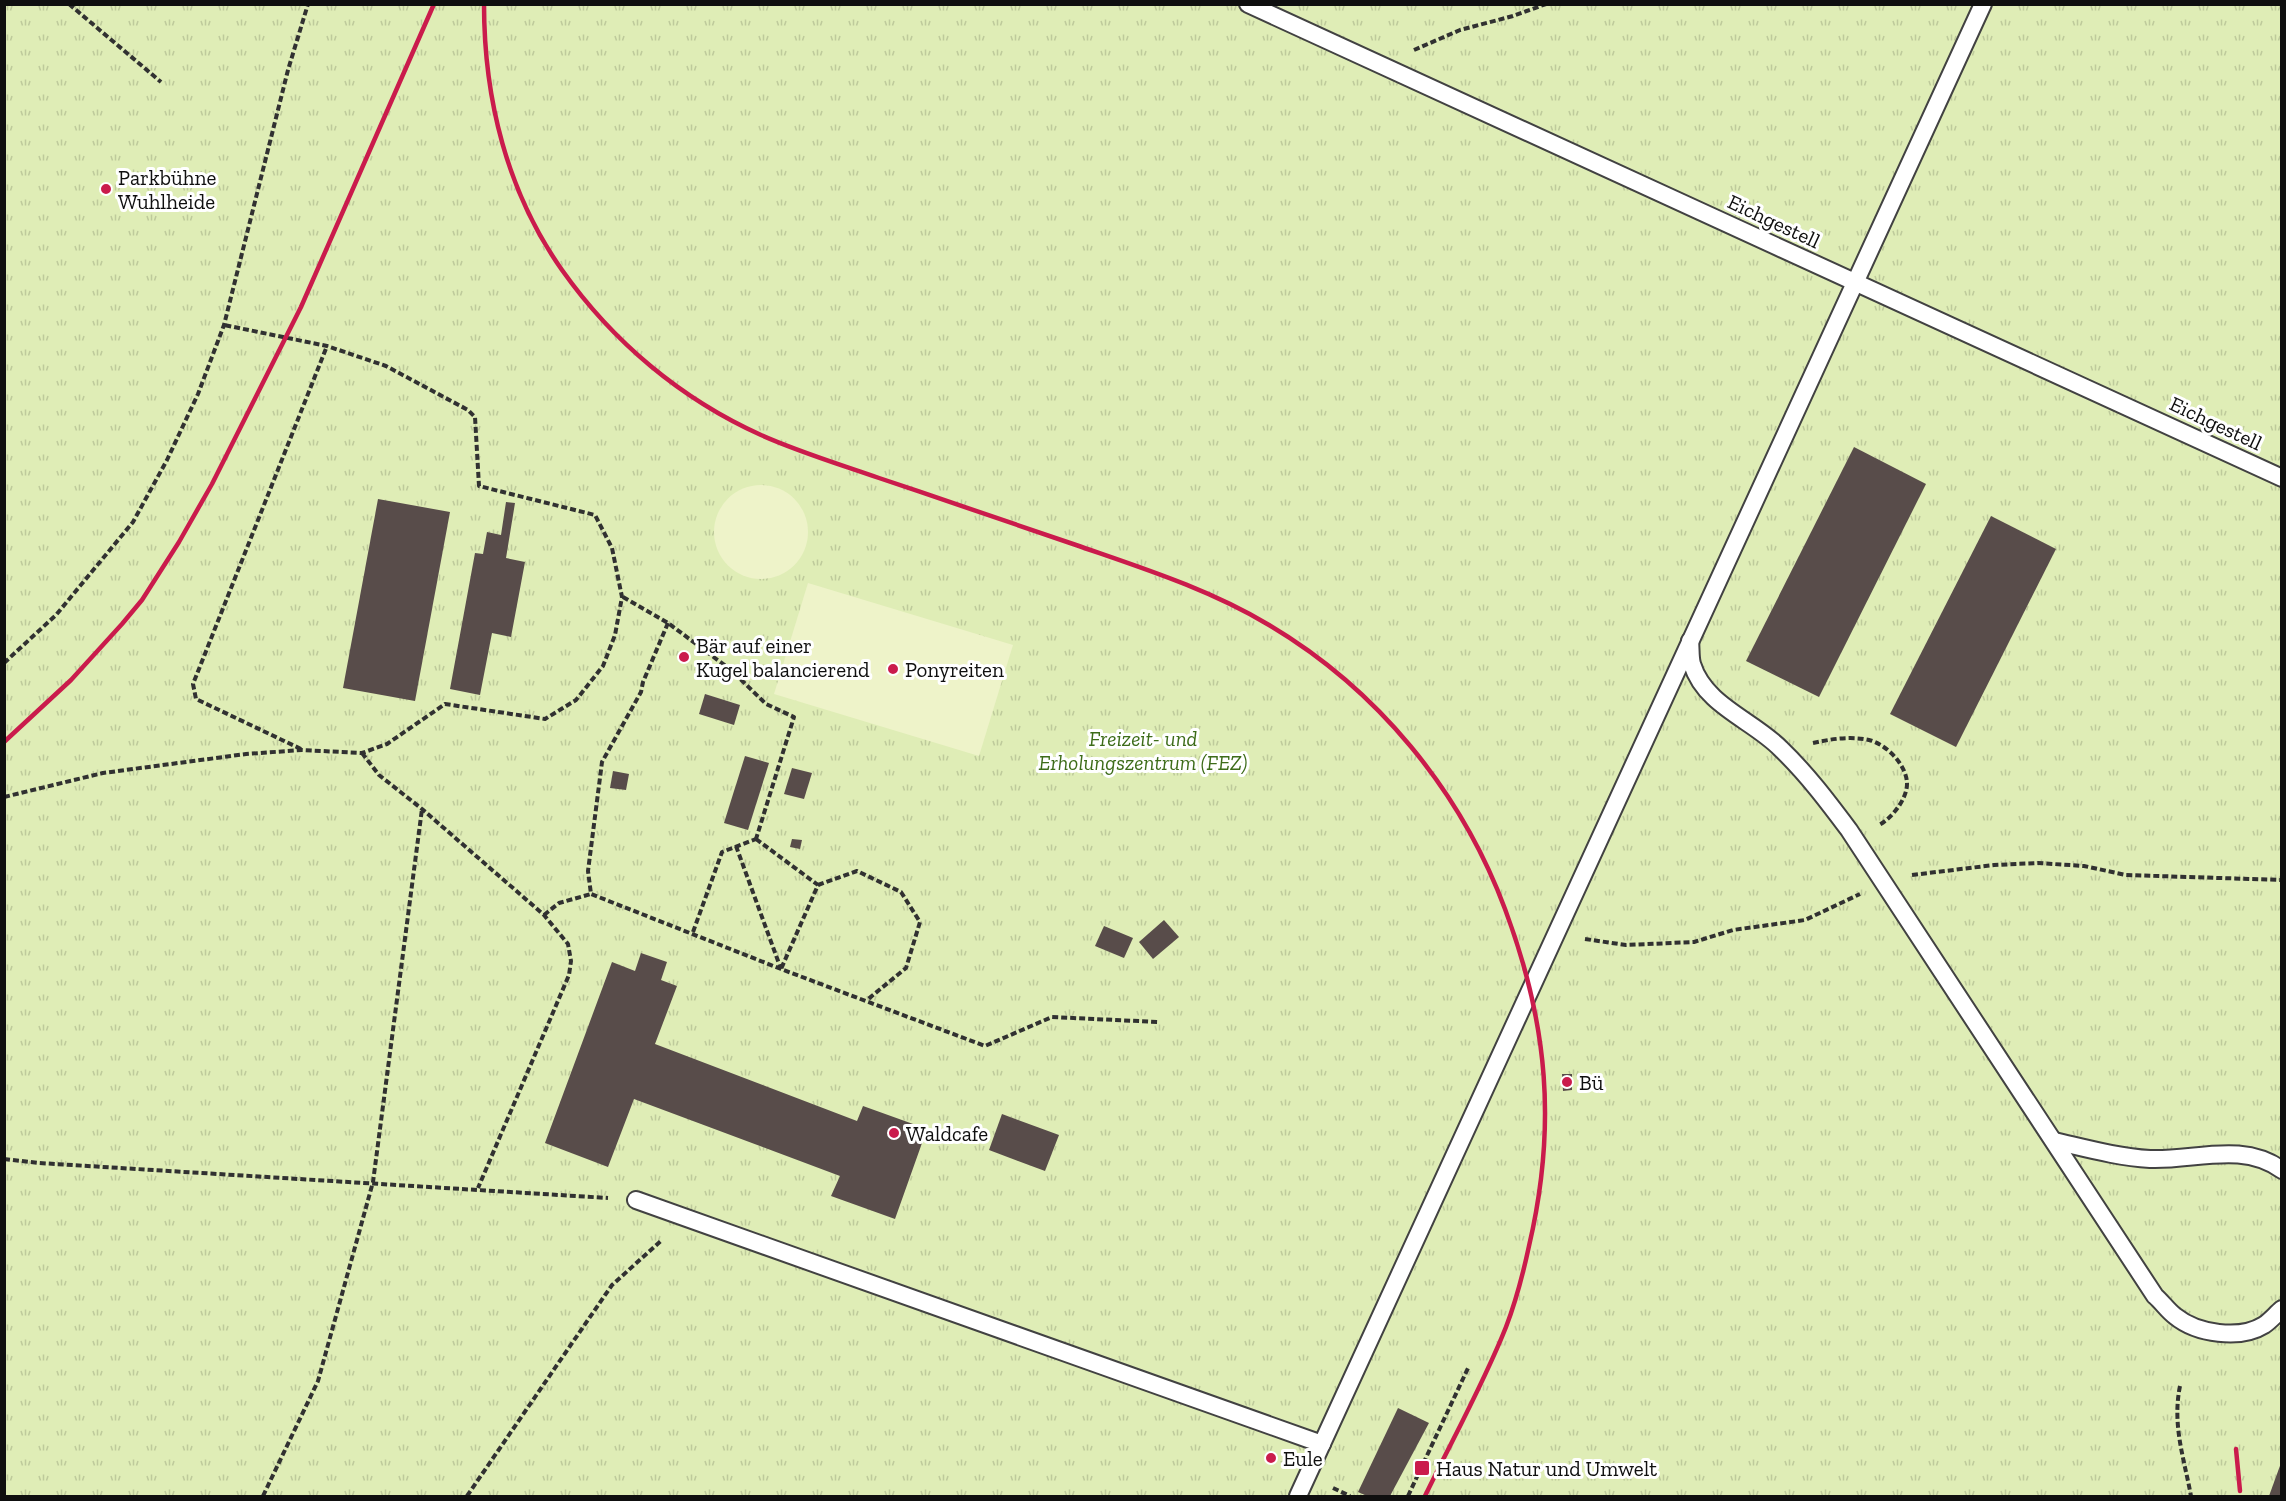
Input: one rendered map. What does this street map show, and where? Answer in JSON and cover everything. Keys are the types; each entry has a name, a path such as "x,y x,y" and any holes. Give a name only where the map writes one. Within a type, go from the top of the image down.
{"lane":[{"name":"Eichgestell","path":"1248,4 2282,478"},
{"path":"1298,1497 1559,931 1690,640 1857,283 1983,4"},
{"path":"1690,640 1692,663 1701,683 1717,701 1780,747 1816,786 1849,830 2155,1296 2175,1317 2196,1328 2214,1332 2238,1333 2263,1326 2282,1309"},
{"path":"2054,1141 2126,1156 2153,1159 2213,1154 2245,1155 2269,1160 2282,1170"},
{"path":"636,1200 1322,1444"}],"path":[{"path":"69,4 161,82"},
{"path":"4,663 56,615 133,522 198,394 224,325 288,70 308,4"},
{"path":"1379,65 1460,30 1514,16 1546,4"},
{"path":"4,797 103,773 246,754 302,750 362,753 387,744 445,704 545,719 576,700 603,666 615,635 622,597 612,548 595,515 478,486 475,417 468,410 386,366 327,346 224,325"},
{"path":"302,750 196,699 193,684 327,346"},
{"path":"622,597 669,623 731,670 766,704 794,717 756,838"},
{"path":"591,894 588,871 602,762 641,692 643,682 669,623"},
{"path":"1780,747 1802,746 1842,738 1870,740 1891,752 1903,770 1907,783 1903,800 1885,821 1872,829 1849,830"},
{"path":"362,753 379,775 422,809 544,915 567,944 571,962 569,975 478,1189"},
{"path":"263,1497 318,1381 372,1182 422,809"},
{"path":"693,932 722,852 756,838"},
{"path":"756,838 818,885"},
{"path":"736,846 782,969"},
{"path":"782,969 818,885 857,872 901,892 920,922 906,968 867,1000"},
{"path":"544,915 559,903 591,894 985,1046 1052,1017 1158,1022"},
{"path":"4,1159 636,1200"},
{"path":"467,1497 612,1285 687,1217"},
{"path":"1408,1497 1469,1366"},
{"path":"2181,1386 2176,1407 2177,1423 2191,1497"}],"green space":[{"name":"Freizeit- und Erholungszentrum (FEZ)","path":"5,5 2281,5 2281,1496 5,1496"},
{"path":"761,485 779,489 794,499 804,514 808,532 804,550 794,565 779,575 761,579 743,575 728,565 718,550 714,532 718,514 728,499 743,489"},
{"name":"Ponyreiten","path":"808,583 1013,645 979,756 774,694"}],"building":[{"path":"1854,447 1926,484 1819,697 1746,661"},
{"path":"378,499 450,512 415,701 343,688"},
{"path":"506,502 515,503 506,558 525,562 511,637 492,633 480,695 450,689 475,553 483,554 487,532 501,535"},
{"path":"1991,516 2056,549 1956,747 1890,714"},
{"path":"705,694 740,705 734,725 699,714"},
{"path":"745,756 769,763 748,830 724,823"},
{"path":"792,768 812,773 804,799 784,794"},
{"path":"613,771 629,774 626,790 610,788"},
{"path":"792,839 802,840 800,849 790,847"},
{"path":"1164,920 1179,937 1153,959 1139,942"},
{"path":"1104,926 1133,938 1124,958 1095,946"},
{"path":"641,953 667,962 661,980 677,986 655,1044 857,1121 863,1106 927,1129 895,1219 831,1196 840,1176 634,1099 608,1167 545,1143 612,962 635,971"},
{"name":"Bü","path":"1562,1074 1572,1074 1572,1090 1563,1091"},
{"path":"1002,1114 1059,1135 1045,1171 989,1150"},
{"path":"1398,1408 1429,1423 1390,1496 1367,1496 1358,1492"},
{"path":"2281,1463 2282,1496 2269,1496"}],"railway":[{"path":"4,742 71,680 122,624 142,600 179,542 212,484 301,307 434,4"},
{"path":"484,4 488,75 494,109 513,177 527,209 543,240 582,296 603,321 651,366 703,404 732,421 775,441 1150,571 1246,612 1308,651 1380,712 1411,747 1465,824 1487,866 1505,909 1531,993 1544,1076 1543,1159 1538,1202 1529,1246 1510,1317 1497,1349 1425,1496"},
{"path":"2236,1449 2240,1491"}],"place":[{"name":"Parkbühne Wuhlheide","path":"106,189"},
{"name":"Bär auf einer Kugel balancierend","path":"684,657"},
{"name":"Ponyreiten","path":"893,669"},
{"name":"Bü","path":"1567,1082"},
{"name":"Waldcafe","path":"894,1133"},
{"name":"Eule","path":"1271,1458"},
{"name":"Haus Natur und Umwelt","path":"1422,1468"}]}
